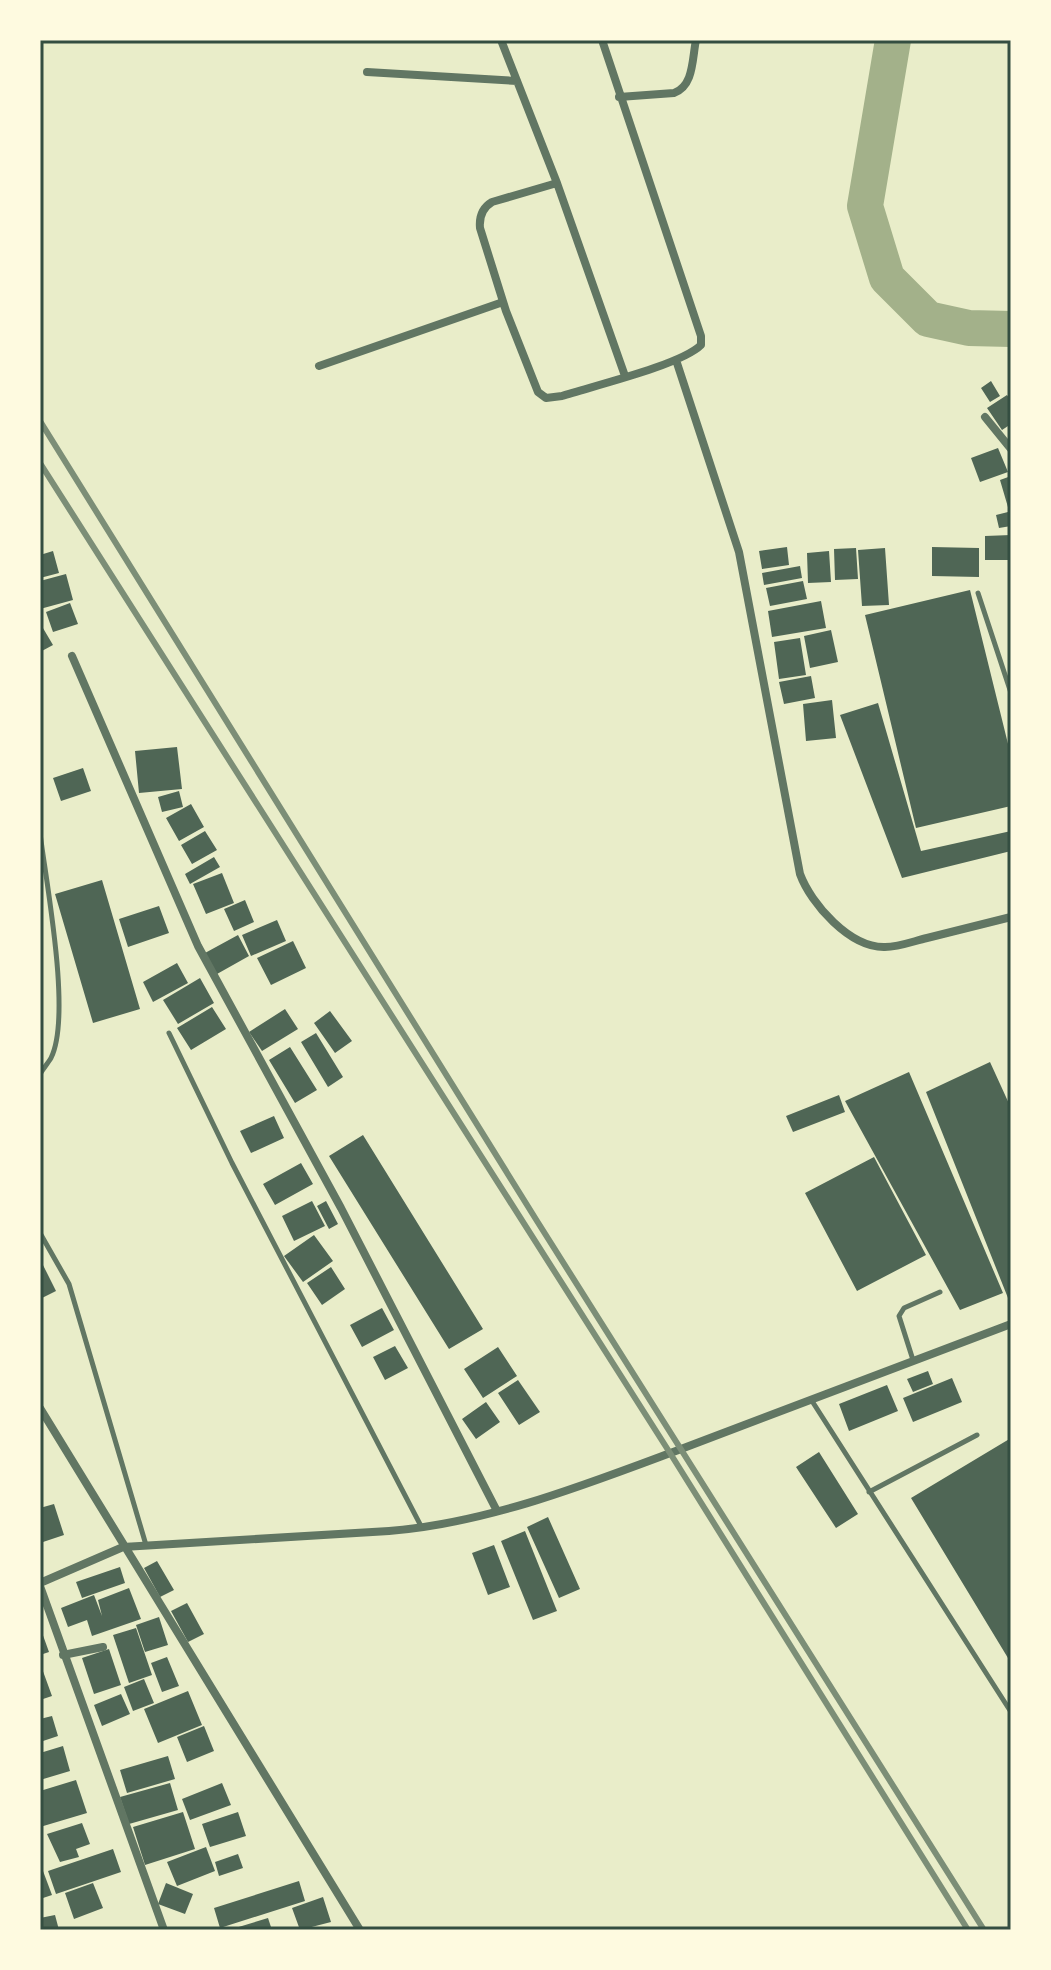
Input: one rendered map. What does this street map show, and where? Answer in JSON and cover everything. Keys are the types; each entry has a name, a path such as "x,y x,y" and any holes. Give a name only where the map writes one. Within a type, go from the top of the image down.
{"street":[{"path":"501,40 557,183 625,376"},
{"path":"557,183 492,202 481,212 480,228 503,302 534,385 542,396 556,398 676,360 697,349 702,342 701,336 602,40"},
{"path":"619,97 681,90 688,80 696,40"},
{"path":"367,72 517,81"},
{"path":"319,366 503,302"},
{"path":"676,360 739,552 805,888 838,926 876,946 896,946 1011,917"},
{"path":"985,417 1011,449"},
{"path":"72,656 198,946 341,1208 497,1511"},
{"path":"164,1930 40,1584 123,1547 423,1528 497,1511 634,1466 1011,1324"},
{"path":"40,1408 360,1930"},
{"path":"63,1655 103,1647"}],"lane":[{"path":"978,593 1008,676 1011,693"},
{"path":"40,833 52,919 58,1027 52,1056 40,1074"},
{"path":"169,1033 232,1163 423,1528"},
{"path":"40,1233 69,1284 146,1545"},
{"path":"913,1361 899,1316 904,1308 940,1292"},
{"path":"812,1401 1011,1712"},
{"path":"869,1492 977,1435"}],"building":[{"path":"991,381 1000,396 990,402 981,388"},
{"path":"1007,395 1011,401 1011,424 1002,430 987,408"},
{"path":"998,448 1008,472 980,482 971,458"},
{"path":"1011,476 1011,514 1010,514 1000,480"},
{"path":"1008,512 1011,526 999,528 996,515"},
{"path":"1011,535 1011,560 985,560 985,536"},
{"path":"787,547 789,565 762,569 759,551"},
{"path":"932,547 979,548 979,577 932,576"},
{"path":"856,548 858,579 835,580 834,549"},
{"path":"885,548 889,605 862,606 858,550"},
{"path":"53,551 59,573 40,578 40,555"},
{"path":"829,551 831,582 808,583 807,553"},
{"path":"800,566 802,578 764,585 762,573"},
{"path":"66,574 73,600 40,609 40,581"},
{"path":"803,581 807,599 770,606 766,588"},
{"path":"970,590 1011,756 1011,806 916,828 865,615"},
{"path":"821,601 826,628 772,637 768,611"},
{"path":"70,603 78,624 53,632 46,612"},
{"path":"40,623 53,645 40,652"},
{"path":"831,630 838,662 810,668 804,636"},
{"path":"800,638 806,675 779,679 774,642"},
{"path":"811,676 815,698 784,704 779,682"},
{"path":"832,700 836,738 806,741 803,704"},
{"path":"878,703 921,851 1011,831 1011,851 902,878 840,715"},
{"path":"177,747 182,789 139,793 135,751"},
{"path":"83,768 91,791 61,801 53,778"},
{"path":"179,791 183,807 162,812 158,797"},
{"path":"191,804 204,827 179,841 166,818"},
{"path":"205,831 217,850 192,864 181,845"},
{"path":"214,857 220,867 190,884 185,874"},
{"path":"222,873 234,903 206,914 193,884"},
{"path":"102,880 140,1009 93,1023 55,894"},
{"path":"245,900 254,922 234,931 224,909"},
{"path":"159,906 169,933 128,947 119,919"},
{"path":"277,920 286,941 251,956 242,935"},
{"path":"238,935 249,956 217,974 205,953"},
{"path":"293,941 306,968 271,985 257,958"},
{"path":"177,963 188,983 153,1002 143,982"},
{"path":"200,978 214,1003 178,1024 163,1000"},
{"path":"212,1007 226,1029 191,1050 177,1028"},
{"path":"285,1009 298,1029 262,1051 249,1032"},
{"path":"330,1011 352,1041 335,1053 314,1023"},
{"path":"316,1033 343,1077 328,1087 301,1042"},
{"path":"290,1047 317,1090 295,1103 269,1060"},
{"path":"990,1062 1011,1108 1011,1296 1008,1298 926,1092"},
{"path":"909,1072 1003,1293 960,1310 845,1101"},
{"path":"839,1095 845,1112 793,1132 786,1116"},
{"path":"274,1116 284,1138 251,1153 240,1131"},
{"path":"363,1135 483,1329 449,1349 329,1156"},
{"path":"874,1157 926,1255 857,1291 805,1193"},
{"path":"301,1163 313,1184 275,1205 263,1184"},
{"path":"312,1201 325,1226 294,1241 282,1216"},
{"path":"326,1201 338,1224 329,1229 317,1206"},
{"path":"314,1235 333,1261 303,1282 284,1256"},
{"path":"40,1259 56,1291 40,1299"},
{"path":"331,1267 345,1289 322,1305 307,1283"},
{"path":"382,1308 394,1330 362,1347 350,1325"},
{"path":"395,1346 408,1368 385,1380 373,1357"},
{"path":"498,1347 517,1376 483,1398 464,1369"},
{"path":"928,1371 933,1384 913,1392 907,1379"},
{"path":"952,1378 962,1402 913,1422 903,1398"},
{"path":"518,1380 540,1412 519,1425 498,1393"},
{"path":"887,1385 898,1411 849,1431 839,1404"},
{"path":"486,1402 500,1422 476,1439 462,1419"},
{"path":"1011,1438 1011,1663 911,1498"},
{"path":"819,1452 858,1514 836,1528 796,1467"},
{"path":"54,1504 64,1535 40,1543 40,1508"},
{"path":"548,1517 580,1589 559,1598 527,1527"},
{"path":"525,1531 557,1611 533,1620 501,1541"},
{"path":"494,1545 510,1587 488,1595 472,1553"},
{"path":"157,1561 174,1590 160,1597 144,1568"},
{"path":"120,1567 125,1583 82,1598 76,1582"},
{"path":"129,1588 141,1619 92,1636 87,1620 68,1627 61,1608 94,1595 102,1616 98,1600"},
{"path":"187,1603 204,1634 188,1642 171,1611"},
{"path":"159,1617 168,1645 145,1652 136,1625"},
{"path":"40,1627 49,1652 40,1655"},
{"path":"136,1628 152,1675 129,1683 113,1635"},
{"path":"109,1649 121,1685 94,1694 82,1658"},
{"path":"167,1657 179,1686 162,1692 151,1663"},
{"path":"40,1663 52,1696 40,1700"},
{"path":"144,1679 154,1703 133,1711 124,1687"},
{"path":"188,1691 202,1725 158,1743 144,1709"},
{"path":"121,1694 130,1714 102,1726 94,1705"},
{"path":"52,1716 58,1736 40,1742 40,1719"},
{"path":"204,1726 214,1751 187,1762 177,1737"},
{"path":"63,1746 70,1771 40,1780 40,1753"},
{"path":"168,1756 175,1779 127,1793 120,1770"},
{"path":"76,1780 87,1813 40,1827 40,1791"},
{"path":"170,1783 178,1810 129,1824 120,1797"},
{"path":"222,1783 231,1805 190,1820 182,1799"},
{"path":"183,1812 195,1849 145,1865 133,1827"},
{"path":"238,1812 246,1836 210,1847 202,1824"},
{"path":"82,1823 90,1844 76,1849 79,1857 60,1862 47,1834"},
{"path":"206,1847 215,1871 177,1886 167,1862"},
{"path":"113,1849 121,1872 56,1894 48,1871"},
{"path":"238,1854 243,1868 219,1876 215,1862"},
{"path":"43,1871 52,1895 40,1899 40,1872"},
{"path":"299,1881 305,1901 220,1928 214,1908"},
{"path":"93,1883 103,1908 74,1919 65,1893"},
{"path":"166,1883 193,1894 185,1914 158,1904"},
{"path":"323,1897 331,1922 300,1930 292,1908"},
{"path":"55,1915 59,1930 40,1930 40,1918"},
{"path":"268,1918 272,1930 232,1930 232,1929"}],"waterway":[{"path":"893,40 865,206 887,278 928,319 969,328 1011,329"}],"railway":[{"path":"40,421 537,1221 984,1930"},
{"path":"40,463 670,1453 968,1930"}]}
